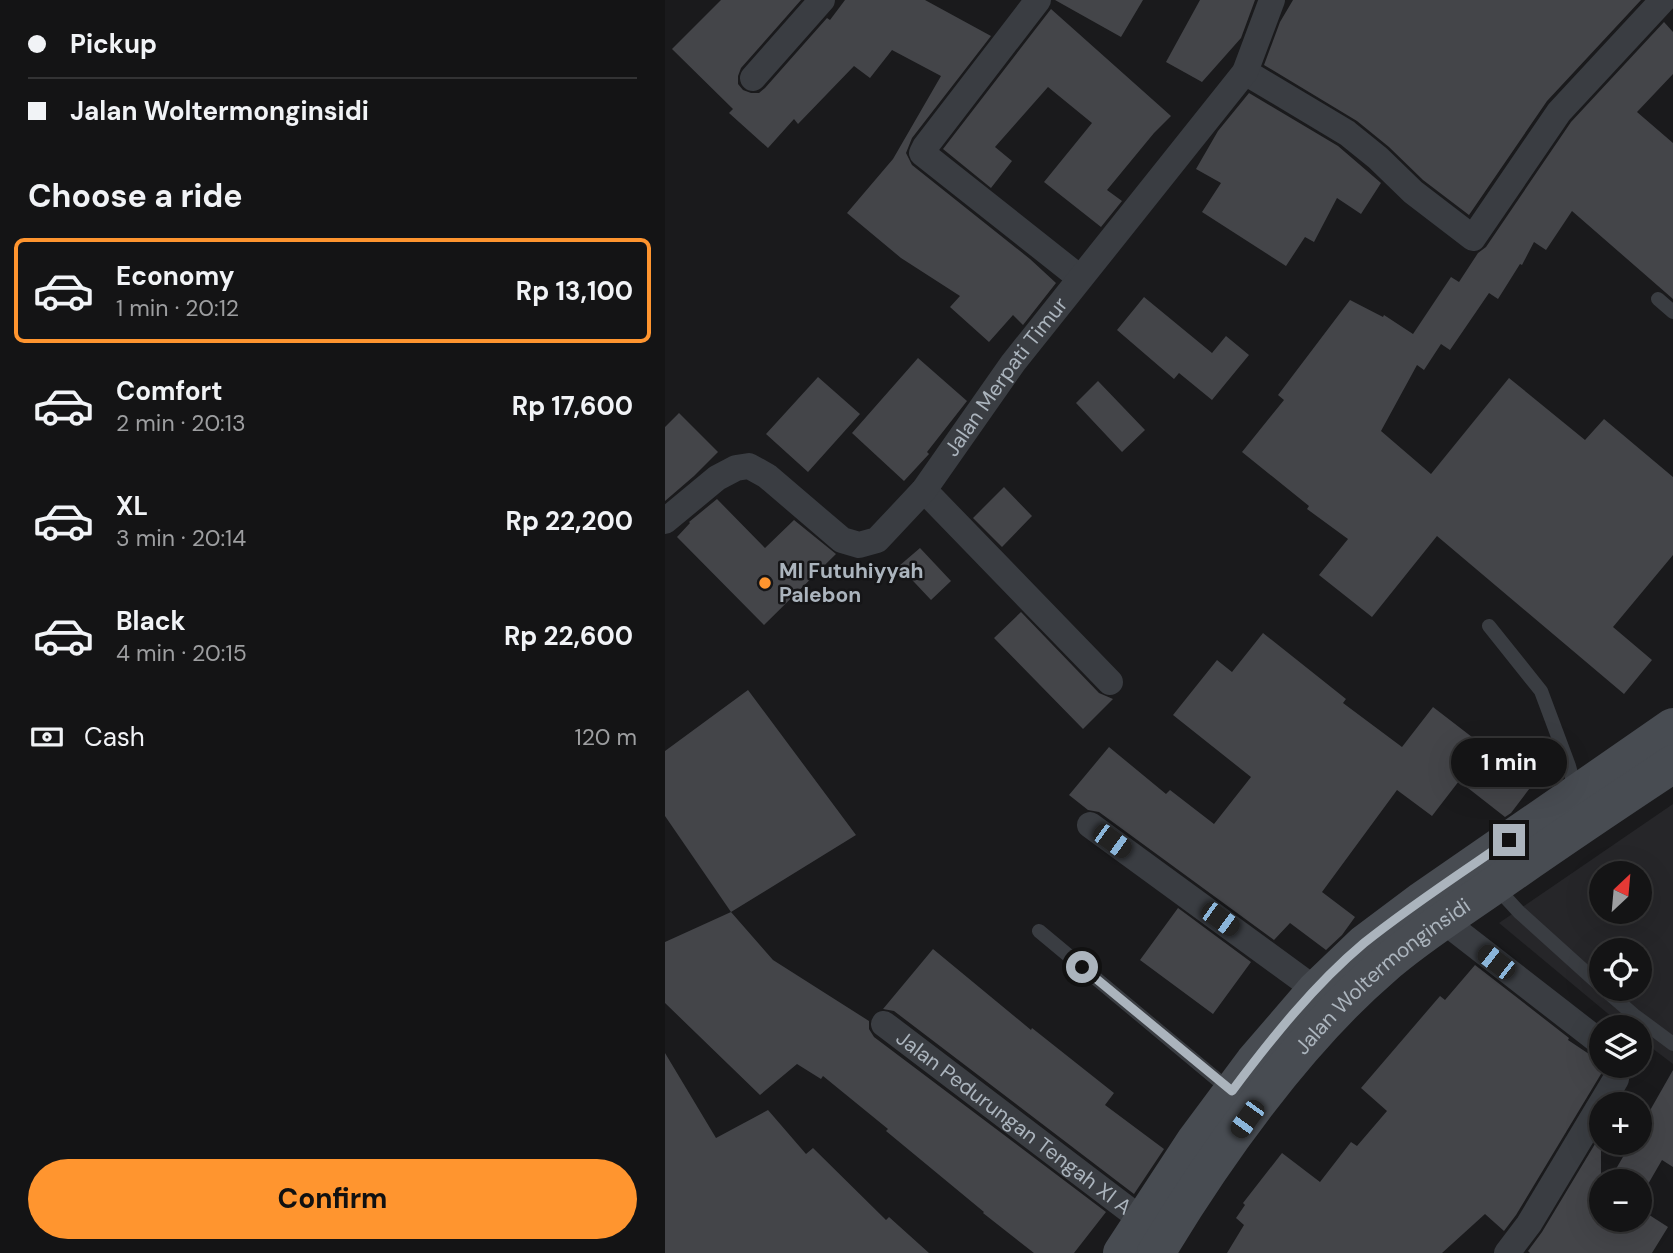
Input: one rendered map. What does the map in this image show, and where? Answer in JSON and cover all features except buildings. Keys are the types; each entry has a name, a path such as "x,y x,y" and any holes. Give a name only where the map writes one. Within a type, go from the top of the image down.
{"main road":[{"name":"Jalan Woltermonginsidi","path":"1122,1253 1149,1237 1219,1158 1259,1103 1336,1010 1383,966 1431,912 1576,793 1673,727"},
{"name":"Jalan Woltermonginsidi","path":"1149,1237 1196,1140 1254,1062 1316,990 1364,943 1494,885 1673,764"}],"street":[{"path":"753,78 822,0"},
{"path":"1038,0 922,153 1080,278"},
{"name":"Jalan Merpati Timur","path":"665,521 717,478 736,468 750,466 767,476 842,540 859,545 877,540 924,489 1013,363 1245,72 1272,0"},
{"path":"1245,72 1346,133 1378,158 1413,192 1473,238 1559,112 1663,0"},
{"path":"924,489 1110,682"},
{"path":"1090,825 1316,990"},
{"path":"1431,912 1589,1034"},
{"name":"Jalan Pedurungan Tengah XI A","path":"884,1024 1149,1237"},
{"path":"1507,1253 1529,1224 1616,1078"}],"lane":[{"path":"1658,299 1673,312"},
{"path":"1489,626 1541,691 1569,766 1576,793"},
{"path":"1494,885 1519,912 1589,974"},
{"path":"1039,931 1232,1091"},
{"path":"1618,1001 1673,1044"}],"shaded area":[{"path":"1673,804 1673,1064 1652,1048 1652,1015 1610,1015 1593,1001 1652,1001 1652,938 1589,938 1589,998 1499,923 1589,861 1589,924 1652,924 1652,861 1590,861"}],"place":[{"name":"MI Futuhiyyah Palebon","path":"765,583"}],"route":[{"path":"1082,967 1232,1091 1316,990 1364,943 1509,840"}]}
